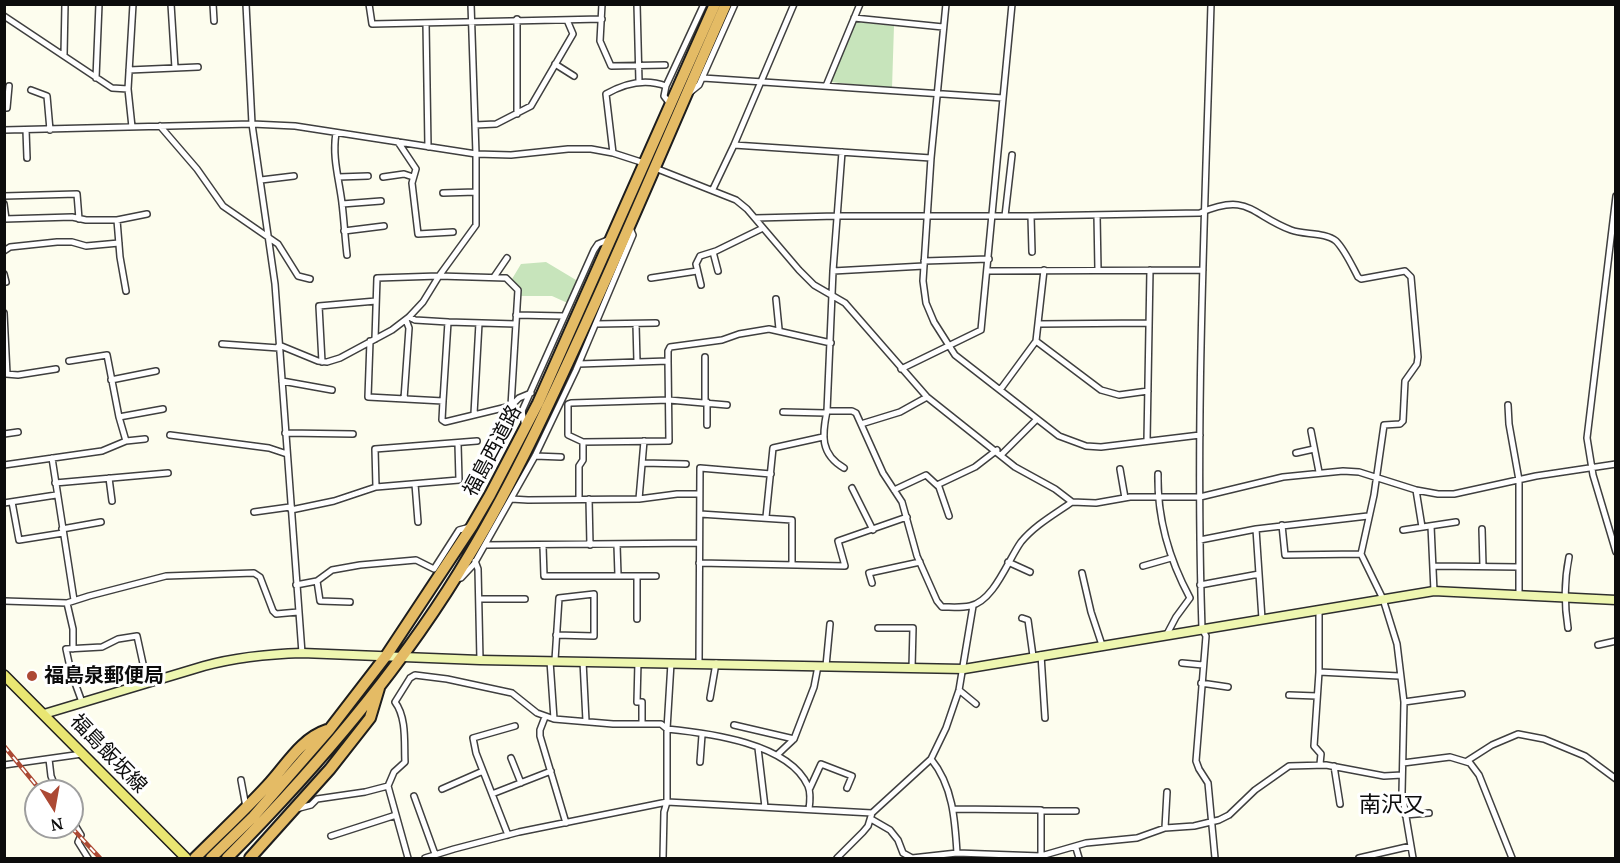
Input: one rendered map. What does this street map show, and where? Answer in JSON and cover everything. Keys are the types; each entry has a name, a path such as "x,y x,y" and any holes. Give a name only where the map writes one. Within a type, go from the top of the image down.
{"highway":[{"name":"福島西道路","path":"212,858 253,817 329,730 386,656 472,526 525,428 715,4"},
{"name":"福島西道路","path":"227,858 332,747 402,657 455,579 491,518 526,454 630,227 726,4"},
{"path":"250,858 296,809 370,718 380,685"},
{"path":"195,858 305,743 315,735 329,730"}],"main road":[{"name":"福島飯坂線","path":"4,675 186,858"}],"street":[{"path":"64,56 65,4"},
{"path":"96,78 99,4"},
{"path":"132,127 128,88 133,4"},
{"path":"171,4 175,68"},
{"path":"213,4 213,21"},
{"path":"369,4 372,24 517,19 602,19"},
{"path":"222,344 279,346 327,362 340,358 408,319 423,302 476,225 471,4"},
{"path":"602,4 601,46 611,66 665,65"},
{"path":"637,4 639,82"},
{"path":"670,104 664,96 666,86 704,4"},
{"path":"686,95 695,90 703,78 735,4"},
{"path":"713,189 794,4"},
{"path":"826,86 860,4"},
{"path":"946,4 931,159 923,281 926,303 948,346 955,355 1059,436 1086,446 1101,447 1200,435"},
{"path":"901,369 981,330 1012,4"},
{"path":"1206,4 1211,5 1200,435 1200,585 1202,629 1206,636 1196,761 1198,769 1208,783 1215,858"},
{"path":"245,5 252,124 270,240 302,653"},
{"path":"4,16 112,88 128,88"},
{"path":"854,18 943,27"},
{"path":"517,19 517,114"},
{"path":"475,125 496,124 531,106 573,34 567,20"},
{"path":"426,23 428,147"},
{"path":"555,64 574,76"},
{"path":"129,70 198,67"},
{"path":"703,78 1003,98"},
{"path":"613,153 606,94 618,87 639,82 655,82 666,86"},
{"path":"4,108 7,108 9,86"},
{"path":"31,90 47,96 50,130"},
{"path":"4,130 252,124 296,126 476,154 511,155 591,149 613,153 643,163 736,200 755,218 814,285 845,303 927,398 1016,467 1055,489 1072,502 1096,503 1125,498 1200,497 1283,477 1318,472 1359,472 1416,490 1454,494 1519,480 1616,464"},
{"path":"160,126 197,170 223,206 278,244 298,276 310,279"},
{"path":"26,130 27,158"},
{"path":"336,133 334,147 347,255"},
{"path":"398,142 416,169 412,183 418,234 453,232"},
{"path":"734,145 931,159"},
{"path":"842,152 833,271 827,412 823,437 828,454 834,462 844,468"},
{"path":"1005,216 1012,154"},
{"path":"383,177 404,174 413,177"},
{"path":"261,180 294,176"},
{"path":"338,177 368,176"},
{"path":"443,193 476,192"},
{"path":"4,196 77,194 79,219"},
{"path":"1616,196 1587,438 1592,468 1616,552"},
{"path":"342,204 381,201"},
{"path":"4,204 5,219 72,217 117,220 147,214"},
{"path":"755,218 1200,213 1217,206 1233,204 1251,207 1291,230 1328,237 1336,242 1361,279 1409,273 1417,364 1406,381 1403,421 1400,424 1384,425 1361,555 1383,599 1397,644 1399,676 1404,702 1402,775 1405,815 1413,858"},
{"path":"1097,215 1098,270"},
{"path":"1031,216 1032,252"},
{"path":"117,220 126,291"},
{"path":"344,231 384,226"},
{"path":"455,579 460,578 475,561 485,545 565,402 633,235 630,227"},
{"path":"701,285 696,264 700,256 763,228"},
{"path":"525,428 522,411 564,316 594,250 603,240 611,238"},
{"path":"4,251 10,247 57,242 72,242 86,246 119,243"},
{"path":"713,252 717,271"},
{"path":"494,277 507,258"},
{"path":"833,271 989,259"},
{"path":"1000,390 1036,341 1044,270"},
{"path":"1147,441 1150,270"},
{"path":"987,272 1203,270"},
{"path":"651,278 698,271"},
{"path":"4,274 6,282"},
{"path":"442,401 368,397 377,278 439,276 506,278 518,290 511,406"},
{"path":"776,299 779,329"},
{"path":"322,362 319,306 376,302"},
{"path":"4,313 6,374 18,375 56,369"},
{"path":"516,315 564,316"},
{"path":"408,319 516,324"},
{"path":"404,399 408,319"},
{"path":"448,322 442,420 445,422 511,406 519,398 531,393"},
{"path":"596,324 656,322"},
{"path":"474,414 479,323"},
{"path":"1039,324 1149,323"},
{"path":"636,324 637,362"},
{"path":"565,402 568,435 583,442 669,441 668,351 670,348 722,340 757,330 779,329 831,343"},
{"path":"1036,341 1101,390 1119,395 1148,392"},
{"path":"69,361 106,355 126,441"},
{"path":"705,357 707,425"},
{"path":"579,364 668,361"},
{"path":"111,380 156,371"},
{"path":"282,381 332,390"},
{"path":"861,424 900,411 927,398"},
{"path":"565,402 669,400 727,405"},
{"path":"1508,405 1519,480 1519,595"},
{"path":"119,417 163,409"},
{"path":"783,412 852,411 856,413 880,467 902,502 920,562 937,601 942,607 973,606"},
{"path":"937,485 999,452 1037,419"},
{"path":"1311,431 1318,472"},
{"path":"4,434 18,432"},
{"path":"285,433 353,434"},
{"path":"170,435 268,448 287,454"},
{"path":"766,517 773,448 823,437"},
{"path":"4,465 102,451 126,441 145,439"},
{"path":"375,487 375,449 477,441"},
{"path":"639,499 644,441"},
{"path":"579,499 579,466 584,460 583,442"},
{"path":"254,512 334,501 375,487 459,480 458,444"},
{"path":"1296,453 1314,449"},
{"path":"535,456 561,457"},
{"path":"52,458 74,600"},
{"path":"643,463 686,464"},
{"path":"699,663 700,468 771,474"},
{"path":"1120,469 1125,498"},
{"path":"55,483 168,473"},
{"path":"1158,474 1162,525 1171,558 1190,598 1167,634"},
{"path":"894,490 926,475 937,485 949,516"},
{"path":"109,478 112,501"},
{"path":"415,484 418,522"},
{"path":"852,488 873,530"},
{"path":"1416,490 1422,527"},
{"path":"511,499 639,499 677,494 699,494"},
{"path":"4,503 57,495"},
{"path":"589,500 590,545"},
{"path":"12,502 20,540 102,522"},
{"path":"837,858 863,832 871,816 931,759 946,728 959,690 973,606 993,588 1027,535 1072,502"},
{"path":"700,514 792,520 792,565"},
{"path":"1200,540 1282,525 1368,516"},
{"path":"699,563 845,566 838,541 907,517"},
{"path":"1403,530 1456,522"},
{"path":"1282,525 1285,555 1361,555"},
{"path":"296,585 317,581 332,570 360,565 416,560 434,569 459,530 472,526"},
{"path":"1431,526 1434,591"},
{"path":"1256,529 1262,619"},
{"path":"1482,529 1483,566"},
{"path":"485,545 699,543"},
{"path":"617,545 618,575"},
{"path":"543,546 544,576 656,576"},
{"path":"1568,628 1564,597 1569,557"},
{"path":"1143,566 1171,558"},
{"path":"475,561 478,569 480,660"},
{"path":"872,584 870,573 920,562"},
{"path":"1008,562 1030,572"},
{"path":"1434,566 1519,567"},
{"path":"4,601 67,603 166,576 254,573 260,577 276,614 298,612"},
{"path":"1082,573 1102,645"},
{"path":"1200,585 1259,574"},
{"path":"637,576 637,619"},
{"path":"317,581 320,601 350,602"},
{"path":"44,714 147,682 226,660 252,656 302,653 480,660 964,669 1434,591 1616,600"},
{"path":"554,719 553,661 559,598 594,594 594,636 556,635"},
{"path":"479,599 525,599"},
{"path":"67,603 73,629 73,649"},
{"path":"1319,609 1319,672 1314,746 1321,754 1320,764"},
{"path":"1022,618 1028,620 1037,656 1045,718"},
{"path":"777,754 794,739 822,666 830,624"},
{"path":"878,628 913,628 912,668"},
{"path":"82,702 71,672 66,649 102,647 118,639 137,636 147,682"},
{"path":"1598,645 1616,641"},
{"path":"583,661 586,721"},
{"path":"638,662 637,702 642,702 642,723"},
{"path":"663,858 671,663"},
{"path":"710,698 716,663"},
{"path":"1182,663 1203,665"},
{"path":"1319,672 1399,676"},
{"path":"408,858 388,786 394,772 405,762 400,709 395,702 414,675 447,679 512,693 527,706 545,717 554,719 613,724 661,724 667,729 736,741 777,754 799,772 810,788"},
{"path":"1201,683 1228,687"},
{"path":"959,690 976,704"},
{"path":"1289,694 1317,696"},
{"path":"1404,702 1462,694"},
{"path":"545,717 540,736 566,823"},
{"path":"734,724 794,739"},
{"path":"508,835 476,753 473,738 515,726"},
{"path":"1467,761 1492,745 1518,734 1544,739 1585,756 1616,779"},
{"path":"700,762 702,735"},
{"path":"758,748 765,807"},
{"path":"4,765 82,754"},
{"path":"1403,764 1450,757 1467,761 1479,775 1512,858"},
{"path":"511,758 521,783"},
{"path":"49,759 52,779"},
{"path":"931,759 941,776 954,809 957,853"},
{"path":"809,809 810,788 821,764 852,776 847,788"},
{"path":"425,858 508,835 667,802 809,809 871,816 890,830 908,858 957,853 1041,857 1076,848 1086,843 1137,838 1165,828 1212,822 1229,815 1255,790 1289,766 1320,764 1384,776 1402,775"},
{"path":"1334,766 1340,804"},
{"path":"442,789 483,771"},
{"path":"492,794 551,771"},
{"path":"241,780 246,807"},
{"path":"296,809 311,805 316,799 365,792 388,786"},
{"path":"1165,828 1167,792"},
{"path":"414,796 435,854"},
{"path":"954,809 1076,812"},
{"path":"1041,811 1041,857"},
{"path":"1405,815 1429,813"},
{"path":"331,836 396,815"},
{"path":"79,839 78,842 88,858"},
{"path":"1359,858 1411,846"},
{"path":"1076,848 1079,858"}],"green space":[{"path":"856,22 894,26 892,88 830,82"},
{"path":"546,262 581,283 572,305 552,296 520,296 522,289 512,279 521,264"}],"railway":[{"path":"4,746 31,779"},
{"path":"82,839 100,858"}],"place":[{"name":"福島泉郵便局","path":"32,676"}],"district":[{"name":"南沢又","path":"1392,806"}]}
